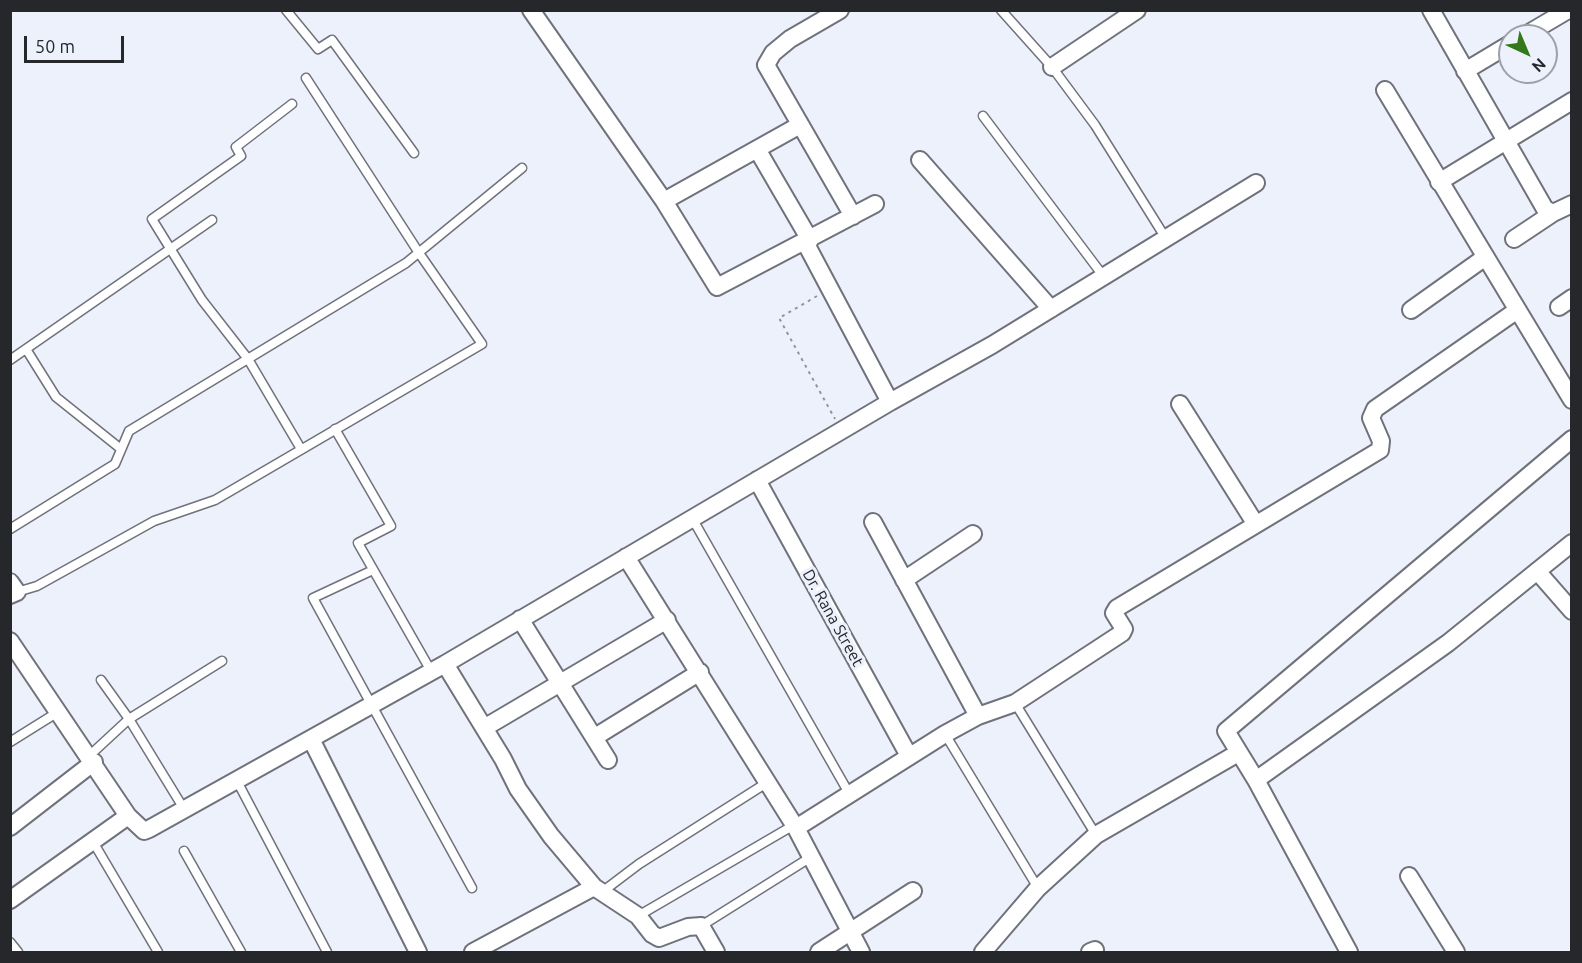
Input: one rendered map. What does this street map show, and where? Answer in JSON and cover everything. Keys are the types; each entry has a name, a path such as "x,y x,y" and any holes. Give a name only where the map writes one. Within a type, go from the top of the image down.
{"street":[{"path":"531,10 664,201 717,287 875,204"},
{"path":"840,10 790,39 768,59 766,65 853,216"},
{"path":"1052,67 1137,10"},
{"path":"1431,10 1545,209 1552,213"},
{"path":"1544,24 1568,10"},
{"path":"1465,71 1498,51"},
{"path":"1385,90 1484,258 1572,400"},
{"path":"1439,182 1505,139 1572,101"},
{"path":"664,201 800,125"},
{"path":"757,149 890,402"},
{"path":"920,160 1052,309"},
{"path":"10,640 92,759 128,816 144,831 438,668 841,430 1052,309 1165,237 1256,183"},
{"path":"1514,239 1552,213 1572,204"},
{"path":"1411,310 1484,258"},
{"path":"795,827 945,734 978,716 1015,703 1122,633 1124,628 1114,613 1117,608 1380,450 1382,441 1371,418 1375,409 1516,311"},
{"path":"1180,404 1255,523"},
{"path":"1349,952 1256,780 1226,735 1228,727 1572,439"},
{"name":"Dr. Rana Street","path":"757,480 909,756"},
{"path":"873,522 978,716"},
{"path":"904,580 973,534"},
{"path":"1256,780 1448,643 1572,543"},
{"path":"626,556 795,827 861,952"},
{"path":"1537,571 1572,611"},
{"path":"520,619 608,760"},
{"path":"484,728 667,620"},
{"path":"438,668 484,728 518,789 551,836 598,890 638,916 652,934 659,938 688,927 701,926 716,952"},
{"path":"595,737 700,672"},
{"path":"311,739 418,952"},
{"path":"983,952 1038,888 1096,835 1238,753"},
{"path":"10,827 92,759"},
{"path":"10,900 92,839 128,816"},
{"path":"1409,876 1456,952"},
{"path":"473,952 598,890"},
{"path":"819,952 913,891"}],"lane":[{"path":"286,10 318,49 332,40 414,153"},
{"path":"1001,10 1052,67 1095,125 1165,237"},
{"path":"13,590 37,586 154,521 215,500 482,344 419,253 306,78"},
{"path":"292,104 236,147 241,156 152,219 202,300 248,359 301,449"},
{"path":"983,116 1104,277"},
{"path":"10,529 115,464 129,431 406,263 522,168"},
{"path":"10,360 212,220"},
{"path":"26,349 56,397 121,449"},
{"path":"335,429 391,526 358,543 373,570 438,668"},
{"path":"692,518 850,795"},
{"path":"373,570 313,598 374,705 472,888"},
{"path":"92,759 129,719 222,661"},
{"path":"101,681 129,719 184,809"},
{"path":"1015,703 1096,835"},
{"path":"10,742 58,711"},
{"path":"945,734 1038,888"},
{"path":"237,781 327,952"},
{"path":"598,890 768,782"},
{"path":"638,916 795,827"},
{"path":"92,839 158,952"},
{"path":"184,851 241,952"},
{"path":"701,926 811,857"},
{"path":"10,942 18,952"}],"path":[{"path":"830,289 779,318 841,430"}]}
